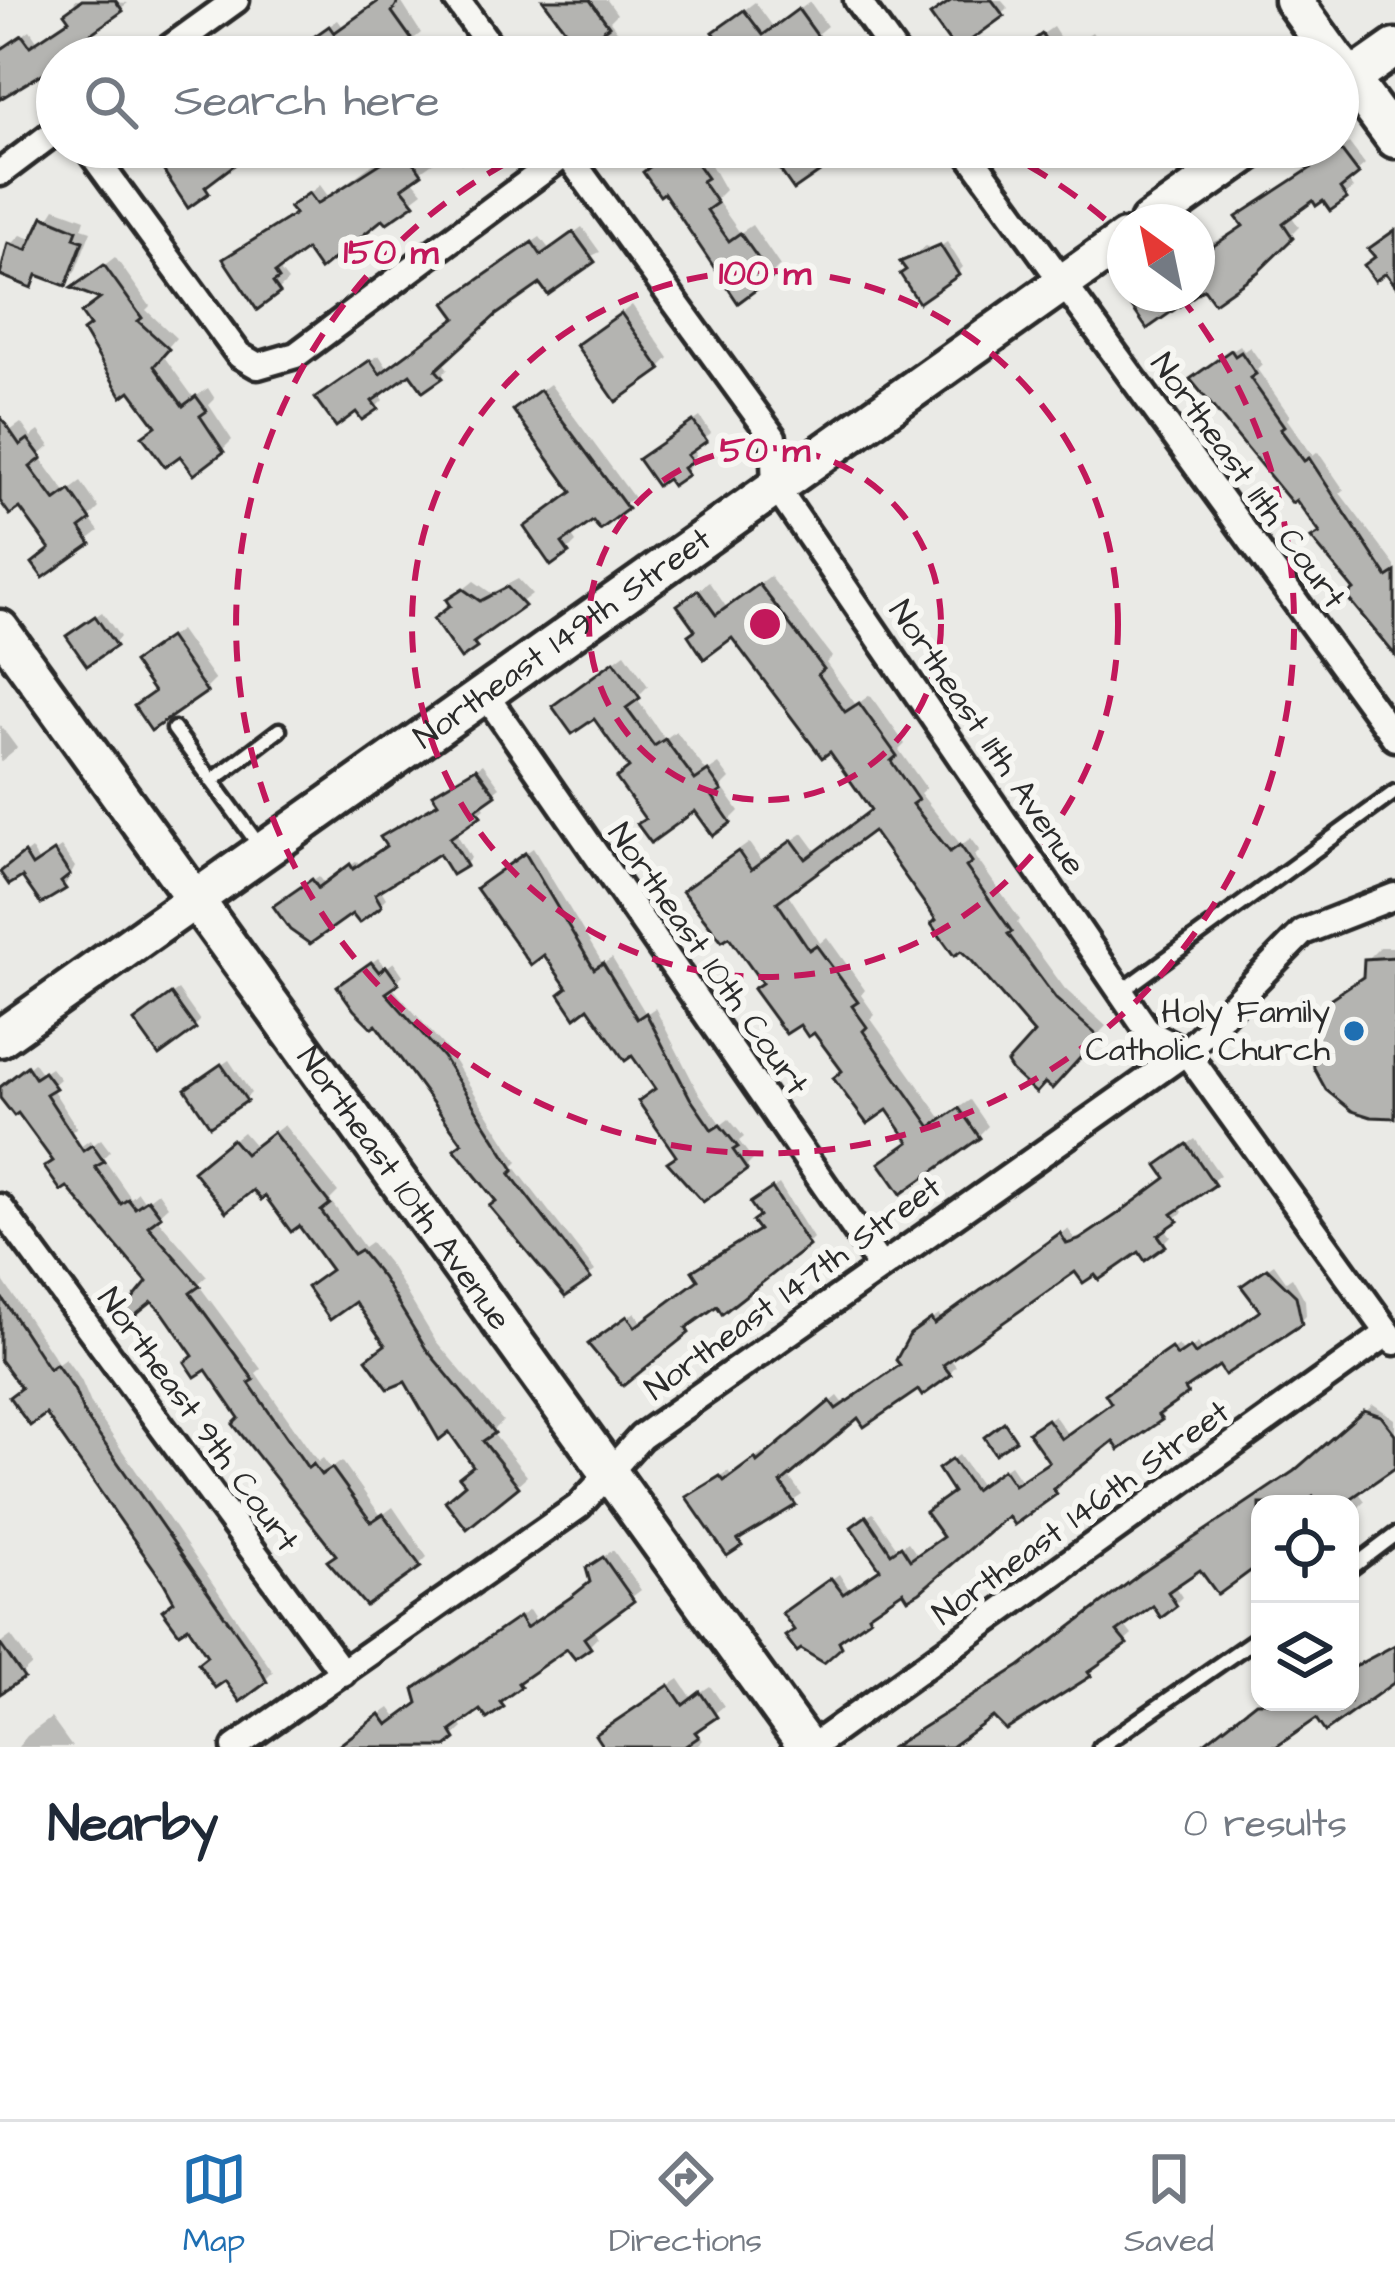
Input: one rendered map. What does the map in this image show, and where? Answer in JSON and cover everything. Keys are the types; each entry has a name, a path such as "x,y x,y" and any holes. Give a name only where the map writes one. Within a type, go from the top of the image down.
{"street":[{"path":"186,36 236,0"},
{"path":"457,0 483,36"},
{"path":"857,0 883,36"},
{"path":"1293,0 1316,36"},
{"path":"1359,64 1395,48"},
{"path":"1359,95 1395,139"},
{"path":"0,173 36,146"},
{"path":"102,168 239,355 258,366 296,355 541,168"},
{"name":"Northeast 11th Avenue","path":"578,168 772,437 775,486 1149,1033 1186,1052 1391,1338"},
{"name":"Northeast 11th Court","path":"979,168 1395,738"},
{"path":"1174,204 1225,168"},
{"name":"Northeast 149th Street","path":"0,1038 1107,252"},
{"name":"Northeast 10th Avenue","path":"0,629 810,1747"},
{"name":"Northeast 10th Court","path":"483,691 879,1264"},
{"name":"Northeast 147th Street","path":"235,1747 579,1506 641,1437 879,1264 1186,1052 1304,932 1395,896"},
{"name":"Northeast 9th Court","path":"0,1207 343,1672"},
{"name":"Northeast 146th Street","path":"810,1747 1391,1338"}],"lane":[{"path":"174,729 263,851"},
{"path":"212,781 279,730"},
{"path":"1121,992 1395,792"},
{"path":"1359,1562 1395,1535"},
{"path":"1100,1747 1251,1642"}],"building":[{"path":"82,0 115,0 123,11 87,36 45,36 69,20 64,13"},
{"path":"380,0 400,0 392,12 409,36 315,36 329,26 334,33"},
{"path":"543,0 590,0 609,26 601,32 604,36 559,36 566,31"},
{"path":"952,0 992,0 1004,16 977,36 945,36 930,15"},
{"path":"798,9 818,36 716,36 713,32 744,10 763,35"},
{"path":"22,35 30,46 36,42 36,78 0,99 0,50"},
{"path":"162,168 230,168 205,187 209,193 188,208"},
{"path":"373,168 418,168 422,174 402,188 415,204 387,223 383,219 320,270 306,250 275,273 279,279 273,283 280,293 257,310 223,259 295,214 289,207 309,193 317,204"},
{"path":"648,168 700,168 707,178 702,181 717,203 707,210 729,241 740,233 772,278 738,303 664,193 660,196 643,172"},
{"path":"779,168 823,168 824,169 794,190"},
{"path":"1311,168 1354,168 1359,174 1340,189 1347,199 1330,211 1323,201 1316,206 1313,201 1283,223 1293,238 1258,272 1215,302 1215,245 1243,226 1236,217"},
{"path":"43,216 77,230 74,238 83,241 66,286 37,275 32,288 0,275 8,243 27,250"},
{"path":"1395,230 1395,285 1386,273 1375,281 1364,265 1375,257 1368,249"},
{"path":"573,232 595,262 548,295 540,284 496,315 436,370 443,378 423,392 410,374 372,401 378,409 362,420 356,412 336,427 315,398 370,360 380,374 456,318 445,303 532,242 541,255"},
{"path":"940,245 959,275 919,303 900,274 906,270 900,262"},
{"path":"104,265 142,318 138,321 169,349 154,366 183,406 196,396 207,411 200,416 224,452 194,475 180,456 165,467 142,436 156,426 130,391 122,397 83,331 90,326 81,313 100,299 71,288"},
{"path":"1135,312 1171,312 1147,329"},
{"path":"621,313 661,370 616,402 576,345"},
{"path":"1231,350 1235,356 1241,352 1256,374 1250,378 1284,426 1280,429 1304,461 1309,458 1387,577 1395,572 1395,655 1346,596 1354,590 1311,538 1320,533 1296,500 1292,503 1190,379"},
{"path":"540,390 628,509 600,530 593,521 562,543 569,553 551,566 524,527 572,492 513,410"},
{"path":"0,416 20,445 28,439 42,458 30,467 55,501 70,490 91,520 80,528 91,544 43,578 32,563 50,549 20,508 10,515 0,501"},
{"path":"693,421 707,441 687,455 692,461 683,468 688,475 672,486 667,479 657,486 638,459"},
{"path":"759,584 824,669 818,674 845,712 859,703 897,756 891,761 918,800 912,804 950,852 960,845 972,862 966,867 1056,999 1099,1037 1052,1089 1045,1083 1036,1093 1007,1063 1034,1033 972,961 961,951 954,956 931,924 936,920 873,831 777,902 809,950 816,945 858,1002 852,1006 867,1027 863,1031 931,1127 959,1108 980,1138 901,1194 879,1163 909,1142 887,1110 867,1124 833,1078 842,1071 814,1033 808,1037 800,1025 786,1034 753,989 762,983 729,937 722,941 682,891 738,851 751,870 792,840 806,859 871,810 830,752 822,758 732,638 704,659 688,635 695,630 677,605 698,590 716,615"},
{"path":"507,587 525,606 473,643 477,648 461,659 433,619 450,606 446,600 463,589 480,601"},
{"path":"95,616 116,646 87,666 66,636"},
{"path":"169,637 207,692 151,731 134,706 154,692 133,662"},
{"path":"614,661 640,698 626,708 654,746 665,739 695,780 708,771 722,791 713,797 731,823 713,836 695,811 651,843 637,824 645,819 616,778 629,768 594,719 572,734 552,706"},
{"path":"476,768 496,795 476,809 481,816 450,838 467,866 452,875 439,854 375,894 382,906 359,923 352,914 310,944 290,930 273,906 312,879 318,888 350,864 353,869 386,846 380,837 438,803 432,794"},
{"path":"54,851 70,875 61,882 66,889 41,904 22,877 9,885 0,872 24,853 32,866"},
{"path":"525,853 594,969 603,963 637,1019 646,1013 690,1098 712,1130 720,1125 738,1147 733,1150 747,1170 703,1202 667,1162 676,1156 638,1101 655,1089 632,1056 625,1061 588,1008 575,1018 559,994 567,988 544,955 531,965 476,888"},
{"name":"Holy Family Catholic Church","path":"1395,957 1395,1118 1371,1117 1352,1111 1326,1090 1314,1068 1311,1038 1325,1002 1363,977 1364,959"},
{"path":"371,962 379,972 386,966 399,984 386,993 443,1057 514,1170 510,1174 591,1279 565,1297 489,1206 496,1201 454,1149 462,1143 376,1025 372,1028 354,1010 337,986"},
{"path":"171,994 196,1029 159,1056 134,1021"},
{"path":"221,1064 247,1101 210,1126 185,1089"},
{"path":"27,1066 35,1078 44,1072 56,1088 46,1094 83,1151 92,1145 104,1162 95,1167 121,1204 128,1199 135,1208 148,1199 161,1216 148,1226 200,1286 190,1293 254,1380 249,1383 308,1468 313,1464 321,1475 332,1468 371,1522 383,1514 421,1567 366,1606 327,1561 336,1555 233,1424 239,1418 206,1370 195,1377 185,1362 193,1356 163,1313 152,1302 122,1326 116,1320 147,1282 67,1187 61,1191 44,1167 53,1161 18,1113 14,1116 0,1098 0,1087"},
{"path":"273,1132 330,1204 321,1211 353,1254 360,1250 382,1277 426,1349 495,1433 483,1441 519,1487 467,1529 445,1501 465,1484 459,1477 473,1466 449,1432 439,1440 405,1382 388,1389 366,1359 385,1345 355,1302 330,1320 307,1287 331,1270 299,1226 291,1232 265,1196 261,1200 253,1190 226,1212 193,1171 232,1139 245,1154"},
{"path":"1187,1144 1215,1185 1172,1214 1178,1221 1158,1235 1166,1246 1145,1261 1139,1252 1099,1280 1095,1275 1083,1283 1075,1272 943,1365 951,1375 922,1396 918,1390 864,1427 858,1418 781,1483 796,1505 738,1540 742,1546 727,1556 686,1497 720,1476 724,1481 755,1458 757,1462 830,1401 836,1409 900,1365 896,1360 910,1334 931,1319 934,1324 1060,1233 1067,1244 1116,1215 1166,1178 1157,1165"},
{"path":"772,1188 809,1246 722,1314 717,1306 686,1328 689,1333 623,1386 588,1344 627,1316 635,1327 698,1280 692,1271 759,1230 752,1221 759,1216 750,1203"},
{"path":"1267,1268 1296,1296 1302,1324 1225,1375 1219,1366 1185,1389 1188,1394 1158,1415 1162,1420 1119,1450 1113,1441 1053,1489 1057,1494 1014,1525 1008,1516 920,1592 908,1599 903,1591 868,1615 870,1619 839,1641 842,1647 824,1663 801,1649 797,1652 785,1636 794,1630 782,1613 831,1578 843,1594 880,1569 851,1527 866,1516 891,1553 901,1546 910,1560 943,1537 925,1512 953,1492 938,1469 952,1459 974,1490 1003,1469 1014,1485 1049,1462 1028,1432 1047,1419 1061,1439 1111,1403 1105,1394 1171,1348 1177,1356 1190,1347 1195,1354 1223,1337 1260,1311 1241,1286"},
{"path":"0,1295 49,1369 56,1364 74,1389 84,1414 254,1658 267,1682 240,1702 225,1681 215,1688 198,1663 207,1656 188,1627 179,1633 162,1610 174,1601 164,1583 46,1414 30,1426 9,1397 21,1388 0,1360"},
{"path":"1364,1410 1381,1416 1395,1434 1395,1468 1356,1495 1258,1495 1294,1471"},
{"path":"1004,1422 1016,1440 995,1454 984,1437"},
{"path":"1251,1500 1251,1571 1218,1595 1200,1570 1168,1592 1177,1606 1161,1618 1153,1606 1117,1632 1127,1644 1088,1672 1091,1676 1006,1730 993,1717 951,1747 892,1747 1020,1666 1140,1574"},
{"path":"603,1557 634,1601 584,1638 591,1648 575,1659 567,1649 518,1683 521,1687 500,1702 504,1707 487,1719 480,1710 451,1731 456,1739 446,1747 337,1747 380,1714 388,1725 418,1703 414,1689 519,1617 526,1628 571,1597 590,1582 586,1568"},
{"path":"0,1644 24,1678 0,1694"},
{"path":"1395,1645 1395,1682 1359,1708 1359,1664"},
{"path":"669,1685 683,1705 700,1692 717,1717 695,1732 699,1737 684,1747 603,1747 595,1735"},
{"path":"1251,1706 1251,1711 1354,1711 1325,1732 1316,1719 1276,1747 1199,1747"}],"place":[{"name":"Holy Family Catholic Church","path":"1354,1031"}]}
